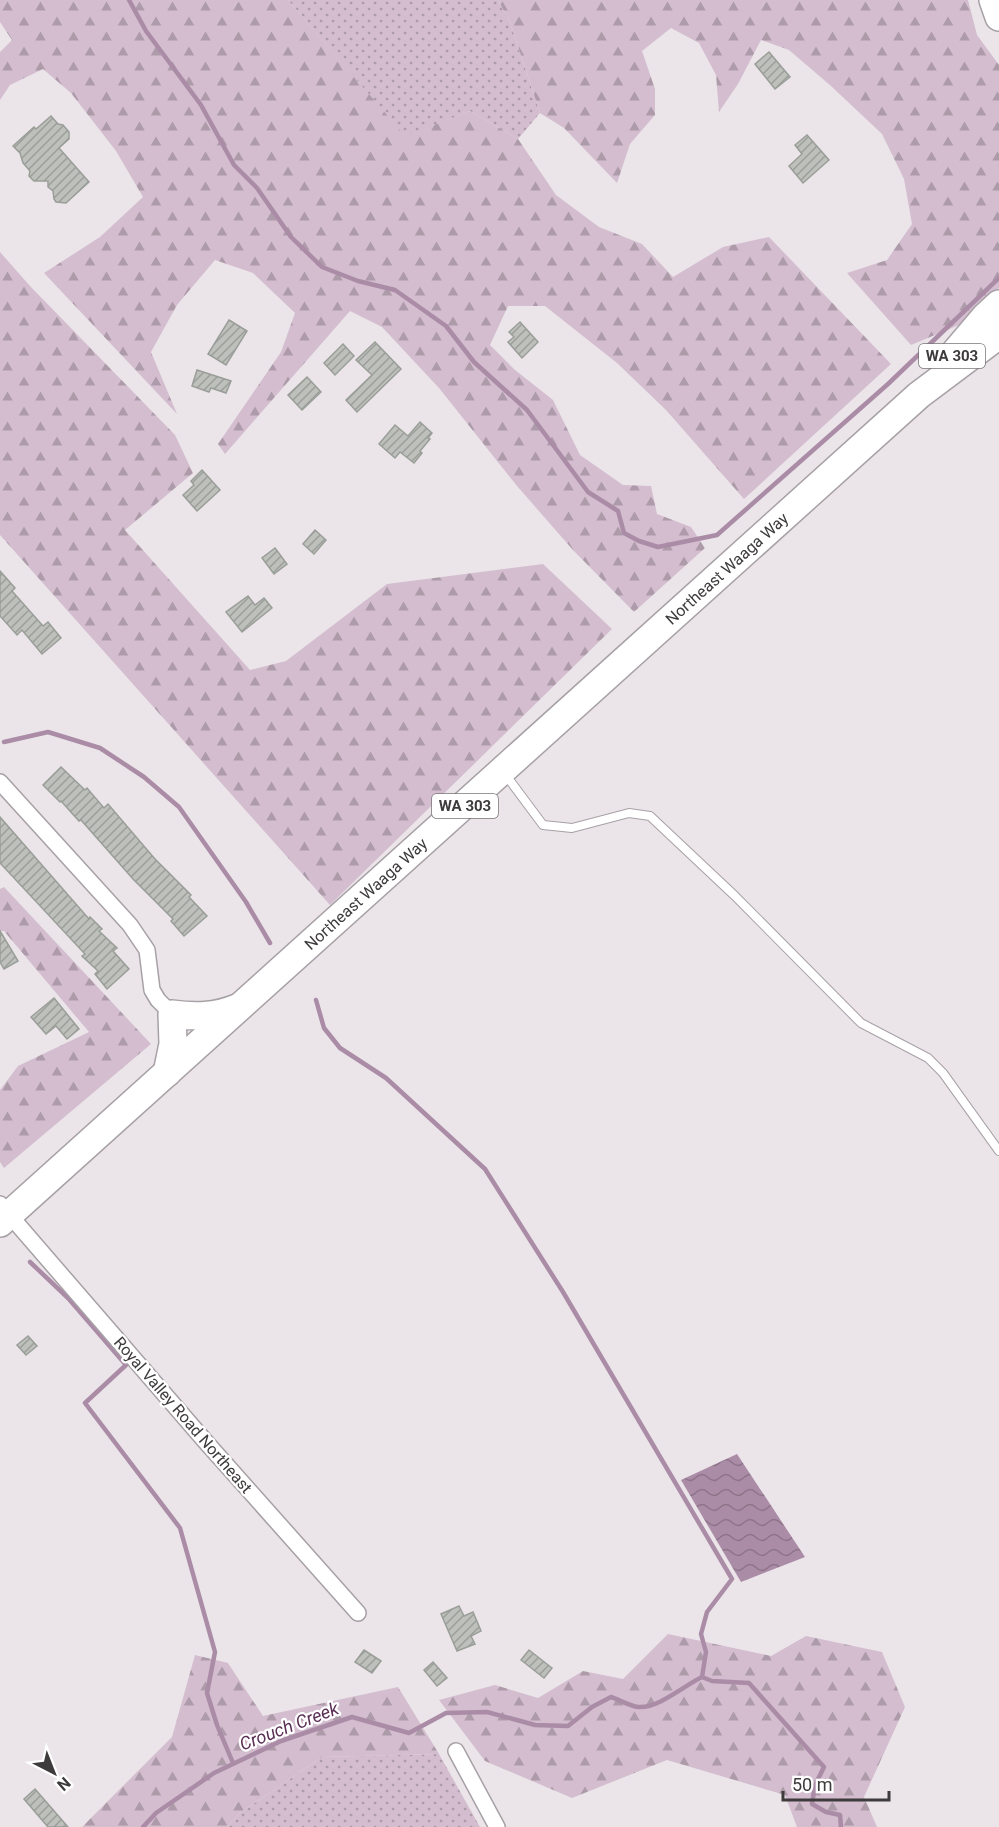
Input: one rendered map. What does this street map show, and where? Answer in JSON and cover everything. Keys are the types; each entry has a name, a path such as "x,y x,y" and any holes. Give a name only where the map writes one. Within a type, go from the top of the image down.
{"highway":[{"path":"993,0 999,17"},
{"name":"WA 303","path":"919,395 999,304"},
{"name":"WA 303","path":"919,395 999,335"},
{"name":"Northeast Waaga Way","path":"3,1214 167,1073 919,395"},
{"path":"167,1073 173,1044 171,1014 204,1017 222,1014 243,1005"}],"street":[{"path":"0,782 130,925 147,950 152,990 171,1014"},
{"name":"Royal Valley Road Northeast","path":"3,1214 358,1613"},
{"path":"456,1751 497,1827"}],"lane":[{"path":"503,772 543,825 572,828 629,813 650,816 735,896 861,1023 928,1058 943,1073 999,1151"}],"green space":[{"path":"0,0 288,0 405,136 470,111 518,139 556,195 599,227 642,244 673,277 723,247 769,237 891,364 744,499 666,410 617,363 545,306 508,306 490,345 515,370 553,400 580,455 623,485 651,486 657,514 691,527 705,548 634,612 573,550 517,486 439,388 382,327 350,311 225,454 218,444 281,352 295,313 253,273 215,260 177,305 151,352 177,414 44,273 100,237 143,197 116,151 71,93 43,69 10,85 0,100 0,52 12,40 0,22"},
{"path":"288,0 498,0 510,22 540,113 518,139 470,111 405,137"},
{"path":"498,0 968,0 977,35 999,65 999,288 959,325 911,345 847,273 887,260 912,224 904,179 882,134 789,50 761,40 738,84 719,112 716,75 699,43 671,28 642,51 655,89 655,115 630,144 617,183 564,128 540,113 510,22"},
{"path":"0,252 30,286 175,435 193,473 125,530 250,670 286,661 387,584 543,564 612,629 330,905 0,535"},
{"path":"4,887 151,1044 4,1168 0,1162 0,1090 18,1066 89,1032 4,931 0,931 0,889"},
{"path":"668,1634 771,1656 806,1636 882,1652 905,1707 864,1797 877,1827 797,1827 785,1795 667,1760 572,1798 485,1761 439,1700 495,1685 538,1698 583,1671 623,1679"},
{"path":"195,1655 228,1663 263,1716 398,1687 439,1754 322,1757 240,1813 227,1827 82,1827 172,1737"},
{"path":"439,1754 480,1827 227,1827 240,1813 322,1757"}],"water":[{"path":"737,1454 805,1557 741,1582 681,1480"}],"building":[{"path":"769,52 790,77 775,89 755,64"},
{"path":"51,116 69,132 69,139 59,148 89,182 66,203 56,202 53,191 48,187 48,181 34,181 29,176 30,171 23,163 20,153 13,146 34,127 36,129"},
{"path":"807,135 829,160 803,183 789,166 802,154 795,145"},
{"path":"229,320 247,331 226,365 208,354"},
{"path":"520,322 538,342 522,358 508,342 514,337 509,332"},
{"path":"375,342 401,369 357,412 346,400 372,375 356,360"},
{"path":"343,344 354,356 335,375 324,363"},
{"path":"197,370 231,381 226,393 211,388 209,392 192,386"},
{"path":"307,377 321,392 302,410 288,395"},
{"path":"420,422 432,433 414,463 400,452 395,458 379,444 395,425 408,436"},
{"path":"202,470 220,490 197,511 183,495 194,485 191,481"},
{"path":"315,530 326,540 314,554 303,544"},
{"path":"275,548 287,564 274,574 262,558"},
{"path":"0,571 15,588 12,591 43,626 48,622 61,638 42,654 22,630 17,635 0,616"},
{"path":"248,596 255,605 264,598 272,608 242,632 226,612"},
{"path":"61,767 85,790 87,788 104,808 108,804 155,859 191,895 189,897 207,916 184,936 171,921 173,919 133,879 81,820 79,821 43,785"},
{"path":"0,817 89,919 90,917 102,929 99,931 117,948 113,951 129,969 107,989 95,974 98,971 82,956 85,954 0,863"},
{"path":"0,931 18,961 4,969 0,962"},
{"path":"54,998 79,1029 67,1039 56,1026 46,1034 31,1017"},
{"path":"28,1336 37,1346 26,1355 17,1345"},
{"path":"459,1606 464,1616 473,1612 481,1631 471,1636 475,1644 457,1651 441,1614"},
{"path":"364,1650 381,1661 372,1673 355,1662"},
{"path":"529,1650 552,1668 544,1678 521,1660"},
{"path":"433,1662 447,1678 437,1686 424,1670"},
{"path":"35,1789 68,1827 48,1827 24,1799"}],"waterway":[{"path":"129,0 146,31 201,105 234,165 257,188 291,237 322,267 358,281 395,290 446,326 474,362 527,410 588,492 618,511 624,533 639,541 658,547 717,535 888,384 999,278"},
{"path":"4,742 48,732 100,748 144,777 179,807 246,902 270,943"},
{"path":"316,1000 324,1028 340,1048 386,1078 485,1169 563,1292 732,1579 707,1612 701,1634 706,1652 702,1677"},
{"path":"30,1262 68,1298 126,1365 85,1403 180,1528 215,1652 207,1693 233,1763"},
{"name":"Crouch Creek","path":"143,1827 156,1813 214,1773 281,1741 352,1717 409,1733 446,1713 487,1712 535,1725 568,1726 592,1707 611,1697 638,1707 646,1707 663,1700 702,1677 712,1681 749,1683 824,1767 815,1785 812,1804 826,1812 840,1815 841,1827"}]}
